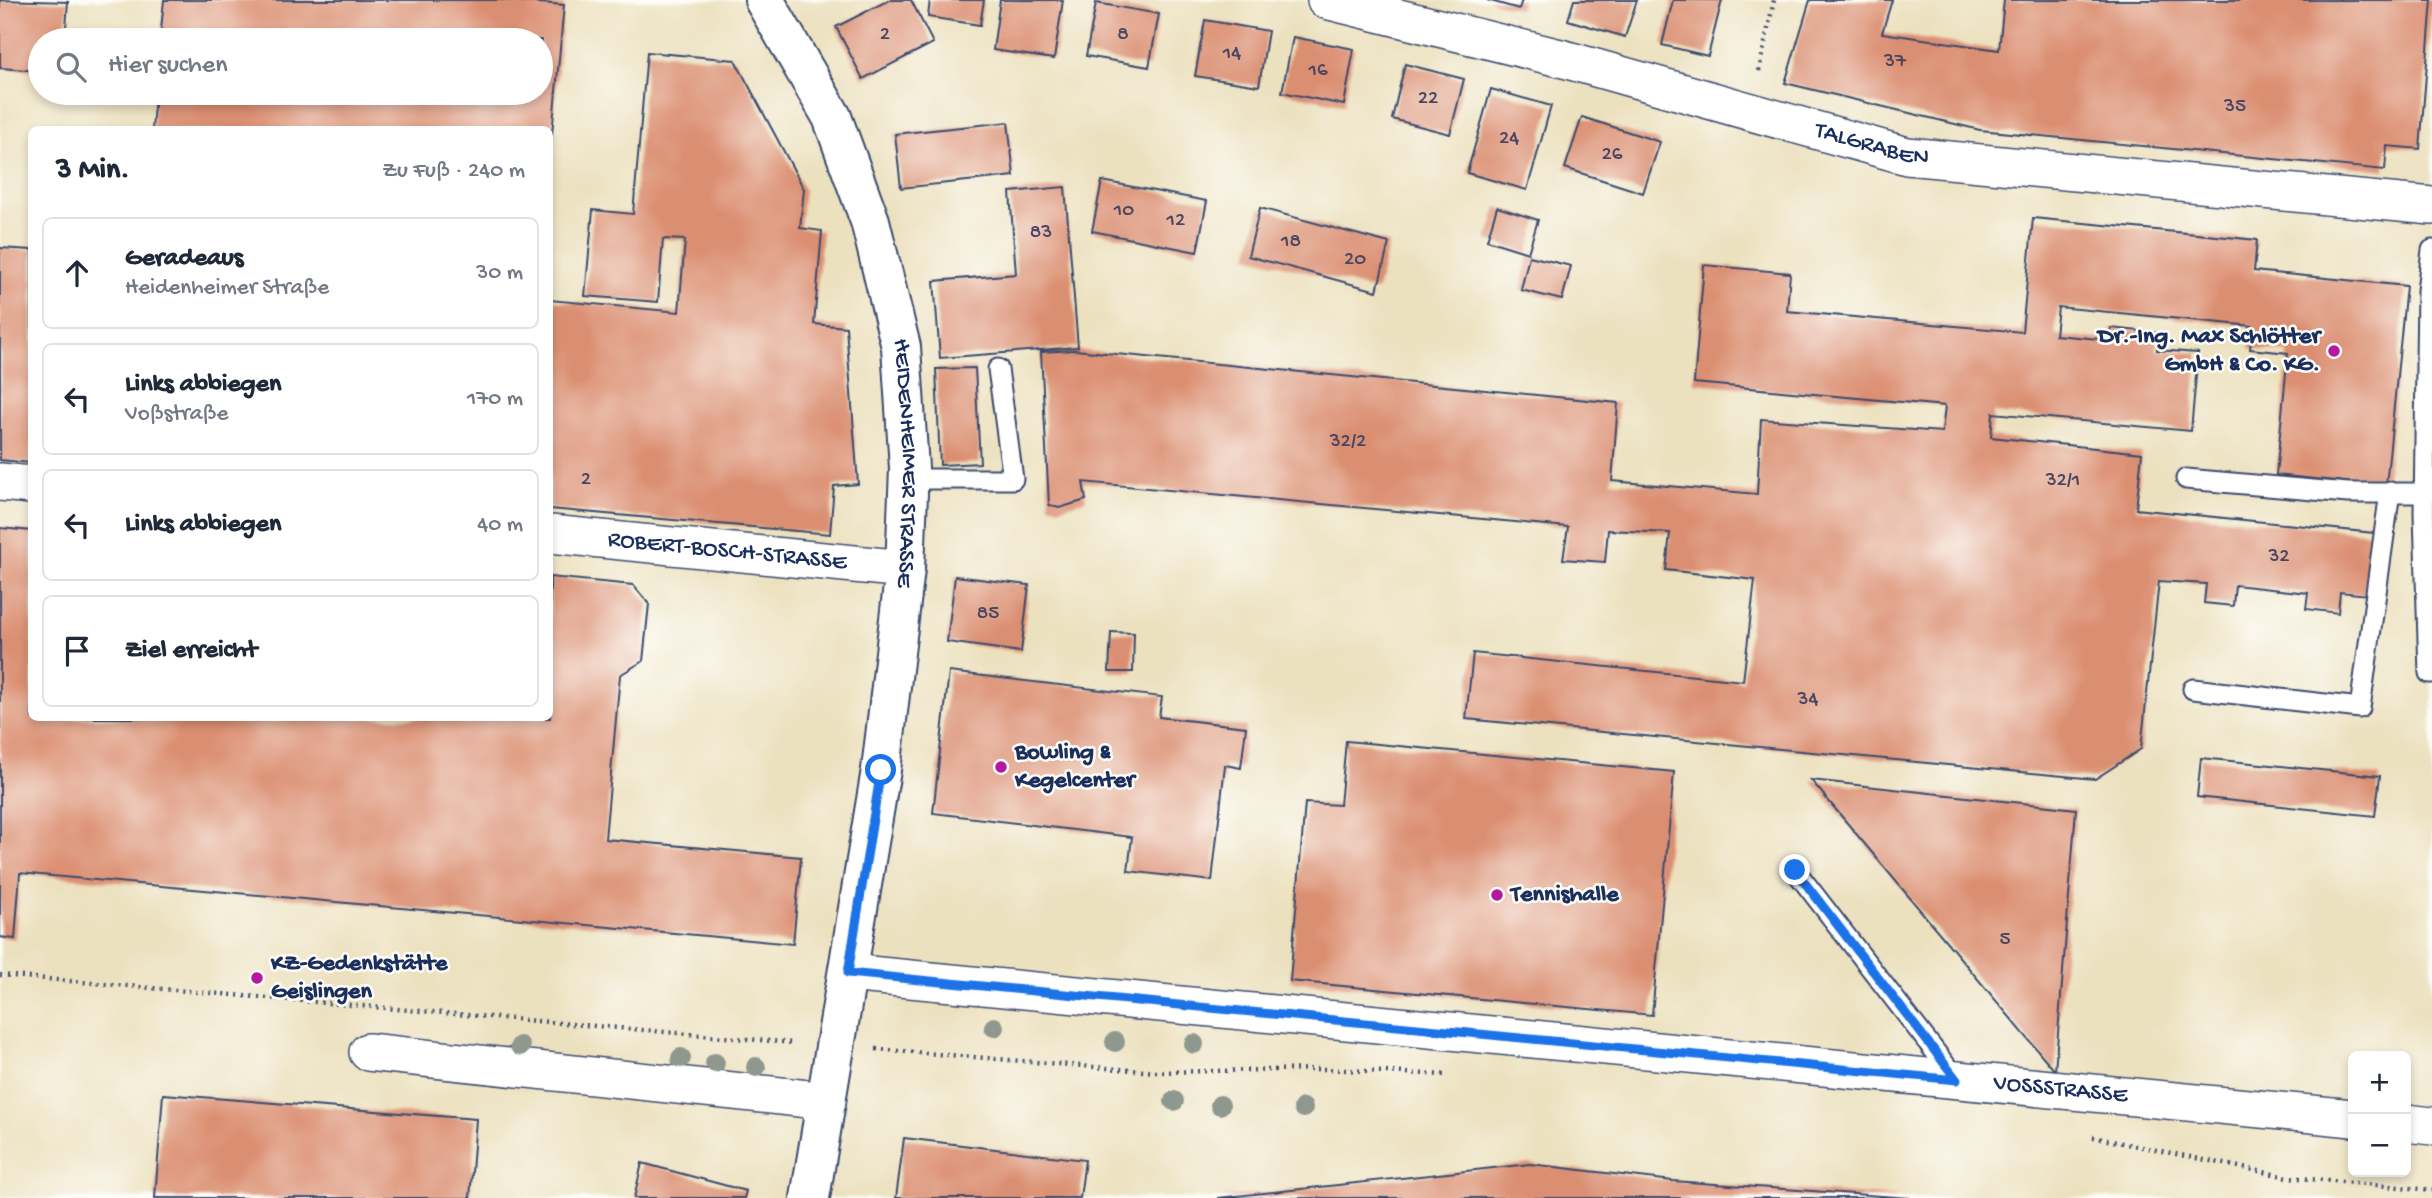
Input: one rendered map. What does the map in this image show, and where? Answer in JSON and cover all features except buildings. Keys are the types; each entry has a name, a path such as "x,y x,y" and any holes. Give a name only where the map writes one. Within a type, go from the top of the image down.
{"street":[{"name":"HEIDENHEIMER STRASSE","path":"764,0 832,117 870,221 901,347 908,479 905,569 881,770 848,973 833,1046 827,1101 810,1198"},
{"name":"TALGRABEN","path":"1326,0 1563,59 1907,156 2432,206"},
{"path":"0,481 28,484"},
{"name":"ROBERT-BOSCH-STRASSE","path":"553,534 905,569"},
{"name":"VOSSSTRASSE","path":"848,973 2348,1118"},
{"path":"368,1052 827,1101"},
{"path":"2411,1124 2432,1126"}],"lane":[{"path":"2432,250 2427,291 2425,493 2429,673 2432,673"},
{"path":"908,479 1013,479 998,369"},
{"path":"2186,480 2347,493 2425,493"},
{"path":"2193,690 2360,708 2390,492"},
{"path":"1795,870 1957,1080"}],"path":[{"path":"1750,111 1774,0"},
{"path":"0,975 1156,1072 1325,1069 1461,1076"},
{"path":"2088,1136 2288,1177 2432,1190"}],"place":[{"name":"Dr.-Ing. Max Schlötter GmbH & Co. KG.","path":"2334,351"},
{"name":"Bowling & Kegelcenter","path":"1001,767"},
{"name":"Tennishalle","path":"1497,895"},
{"name":"KZ-Gedenkstätte Geislingen","path":"257,978"}],"route":[{"path":"881,770 848,973 1957,1080 1795,870"}]}
